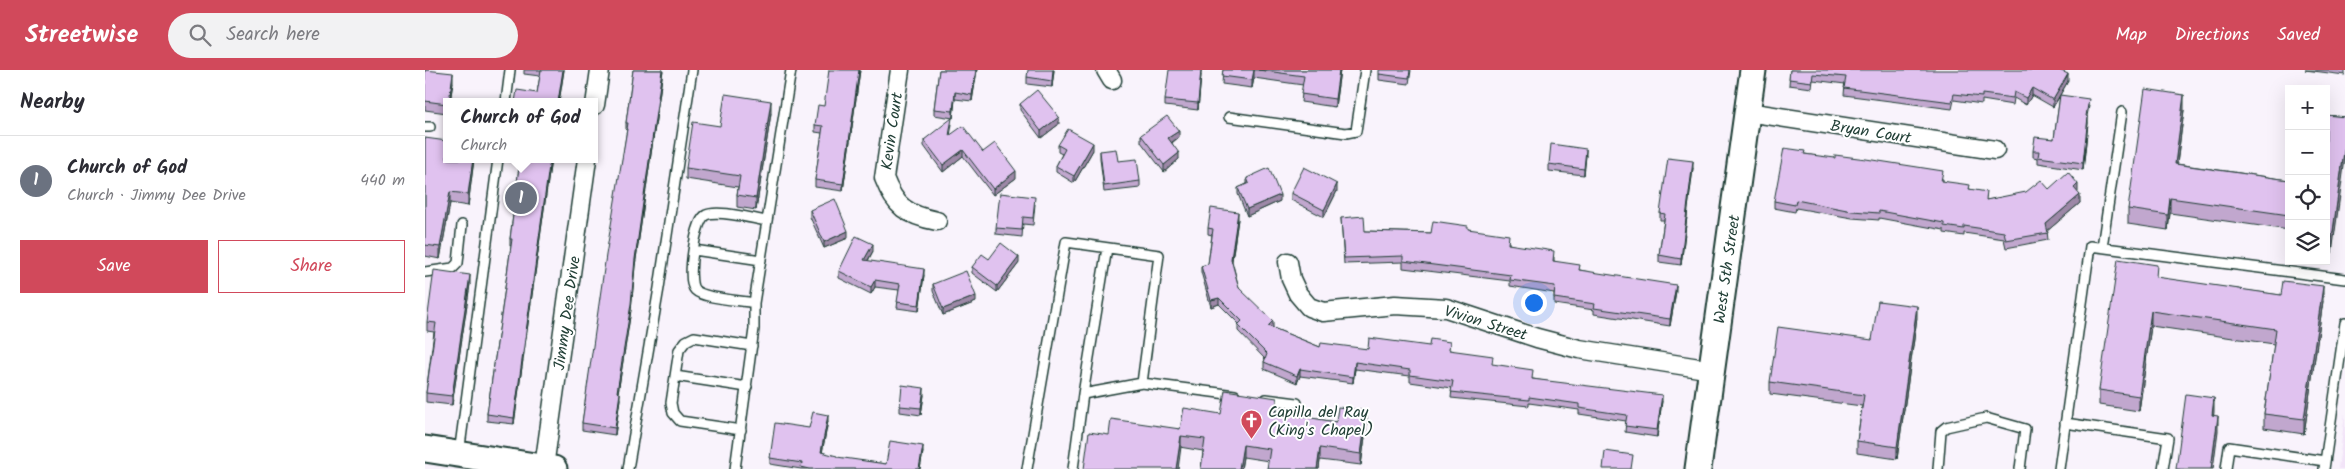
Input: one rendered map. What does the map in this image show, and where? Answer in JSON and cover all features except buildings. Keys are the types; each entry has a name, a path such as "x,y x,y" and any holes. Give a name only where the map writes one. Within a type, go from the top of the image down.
{"street":[{"path":"596,98 600,70"},
{"name":"Kevin Court","path":"900,70 884,178 890,193 898,204 915,217 937,220"},
{"name":"West 5th Street","path":"1698,469 1753,70"},
{"name":"Bryan Court","path":"1747,112 1995,150"},
{"name":"Jimmy Dee Drive","path":"539,468 586,163"},
{"name":"Vivion Street","path":"1288,262 1291,279 1298,294 1309,307 1323,312 1395,305 1446,308 1572,347 1712,370"},
{"path":"425,449 459,454 492,464 539,468"}],"lane":[{"path":"506,98 510,70"},
{"path":"628,469 659,288 692,70"},
{"path":"735,469 755,329 754,303 791,70"},
{"path":"1229,117 1346,133 1356,131 1365,70"},
{"path":"2102,248 2122,112"},
{"path":"459,454 497,163"},
{"path":"754,303 701,295 693,288 690,277 694,250 698,225 705,215 714,213 767,220"},
{"path":"425,272 453,268 458,263 462,224"},
{"path":"1027,469 1066,242 1159,255 1142,383"},
{"path":"2059,469 2090,246 2345,279"},
{"path":"1073,469 1083,394 1107,248"},
{"path":"694,250 761,260"},
{"path":"2226,469 2229,447 2325,465 2345,323"},
{"path":"741,430 680,421 673,413 671,403 679,350 686,341 694,337 752,346"},
{"path":"675,376 747,387"},
{"path":"1083,394 1142,383 1297,404"},
{"path":"1938,469 1941,431 1946,427 1986,418 2025,428 2020,469"},
{"path":"2065,423 2168,438 2163,469"},
{"path":"425,449 425,454"}],"shaded area":[{"path":"2345,413 2345,469 2338,469"}],"place":[{"name":"Church of God","path":"521,198"},
{"name":"Capilla del Ray (King's Chapel)","path":"1252,439"}]}
